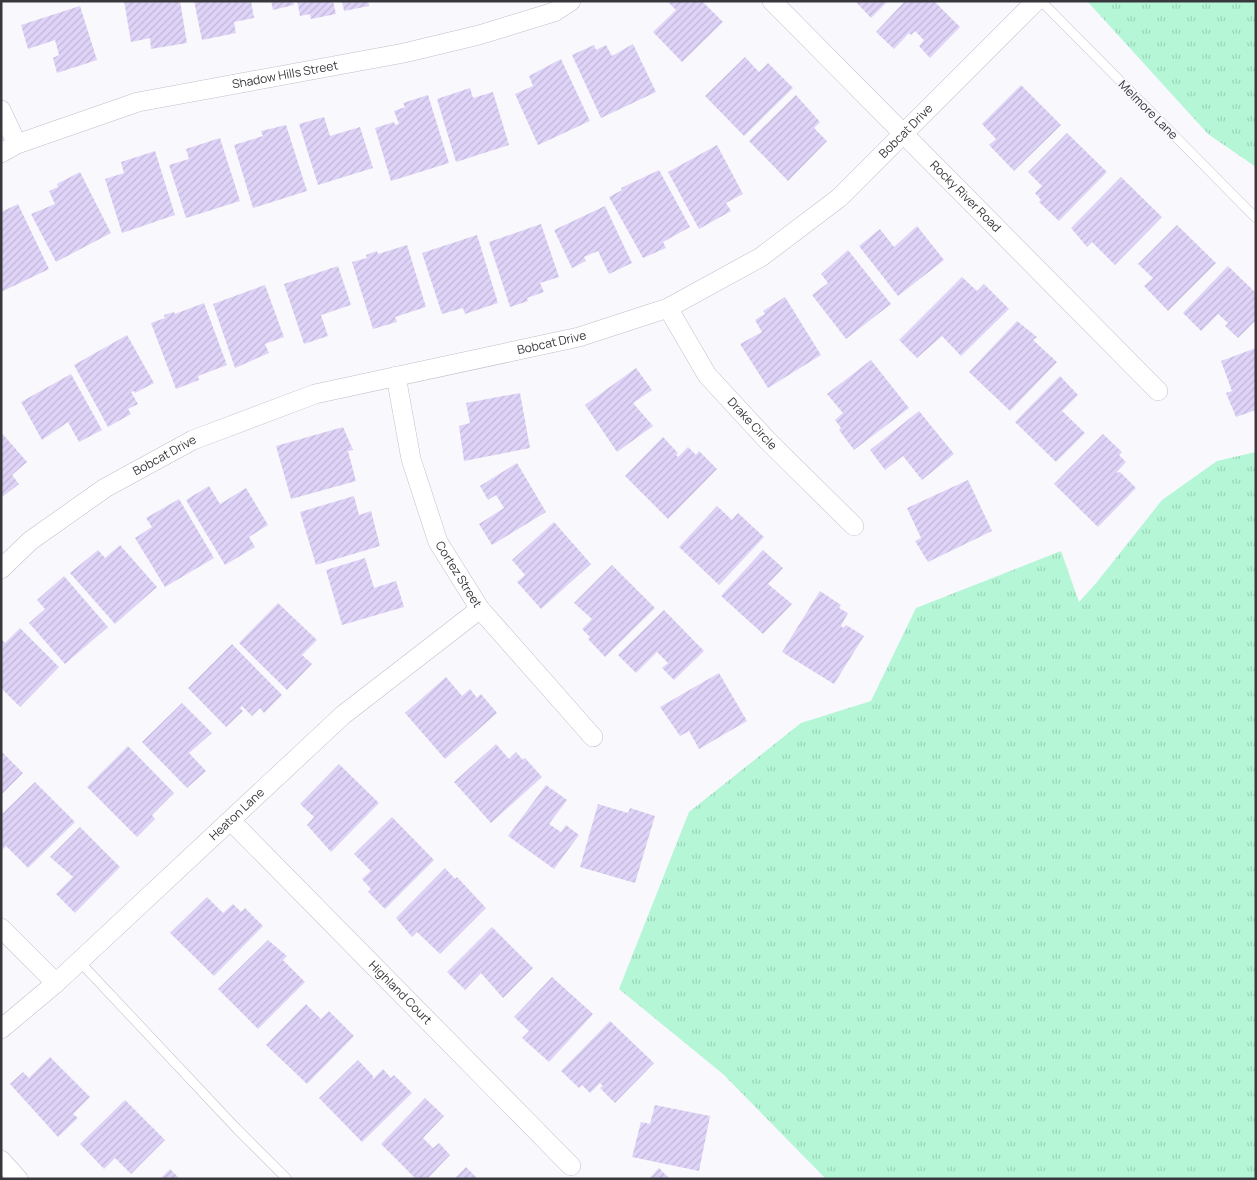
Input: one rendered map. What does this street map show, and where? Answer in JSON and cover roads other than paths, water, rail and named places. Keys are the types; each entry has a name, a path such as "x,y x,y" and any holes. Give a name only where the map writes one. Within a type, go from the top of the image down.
{"street":[{"name":"Shadow Hills Street","path":"9,148 138,102 404,53 470,38 554,12 571,1"},
{"name":"Rocky River Road","path":"772,1 1158,391"},
{"name":"Bobcat Drive","path":"1,569 30,541 105,488 193,440 315,394 580,337 668,308 768,251 839,198 1036,1"},
{"path":"1,110 9,148"},
{"name":"Drake Circle","path":"668,308 707,375 767,440 854,526"},
{"name":"Cortez Street","path":"396,376 412,459 438,542 480,609 592,737"},
{"name":"Heaton Lane","path":"1,1029 80,961 343,715 480,609"},
{"name":"Highland Court","path":"230,821 571,1166"},
{"path":"1,928 56,983"},
{"path":"1,1160 18,1179"}],"lane":[{"name":"Melmore Lane","path":"1041,1 1256,218"},
{"path":"80,961 238,1130 287,1179"}]}
